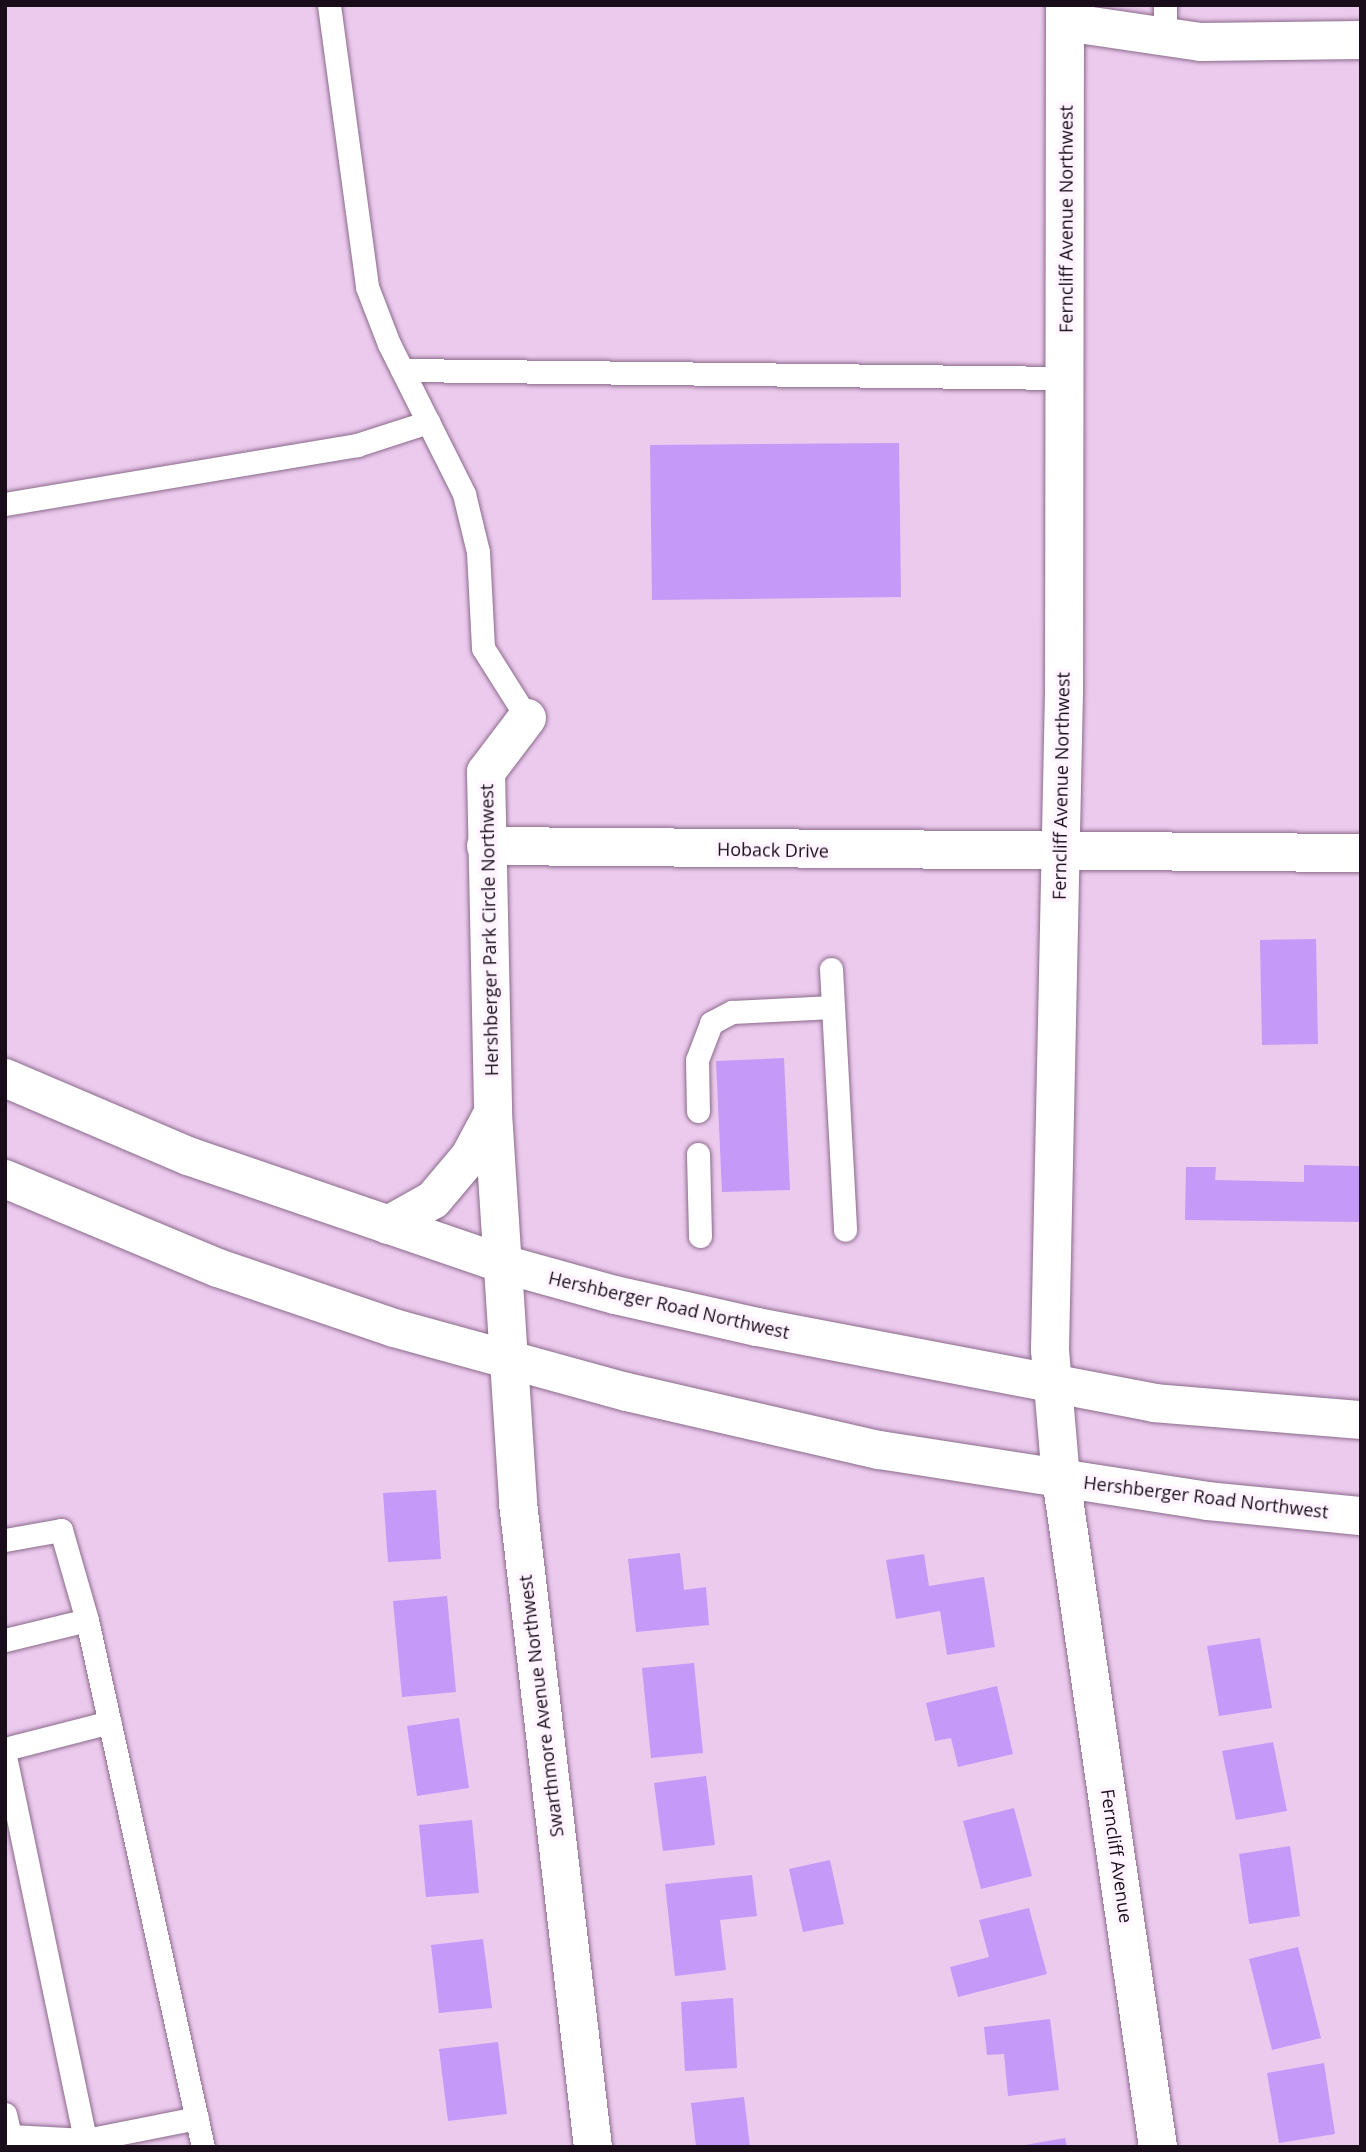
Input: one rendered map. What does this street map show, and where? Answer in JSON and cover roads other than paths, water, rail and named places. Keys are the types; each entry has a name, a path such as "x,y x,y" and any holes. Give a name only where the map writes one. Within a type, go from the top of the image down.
{"street":[{"path":"1065,13 1165,21 1201,42 1361,40"},
{"name":"Ferncliff Avenue Northwest","path":"1065,13 1066,378 1051,1385 1074,1565"},
{"name":"Hershberger Park Circle Northwest","path":"503,1264 493,1113 486,772 527,718"},
{"name":"Hoback Drive","path":"486,846 1060,854 1361,853"},
{"name":"Hershberger Road Northwest","path":"5,1078 188,1156 503,1264 757,1327 1051,1385 1154,1403 1361,1420"},
{"name":"Hershberger Park Circle Northwest","path":"388,1225 433,1200 470,1156 493,1113"},
{"name":"Hershberger Road Northwest","path":"5,1179 218,1268 394,1328 509,1360 879,1450 1207,1501 1361,1516"},
{"name":"Swarthmore Avenue Northwest","path":"503,1264 518,1503 593,2147"},
{"name":"Ferncliff Avenue","path":"1074,1565 1158,2147"}],"lane":[{"path":"329,5 367,287 402,370 467,506 478,552 483,648 527,718"},
{"path":"402,370 1066,378"},
{"path":"5,504 357,445 428,422"},
{"path":"831,969 845,1230"},
{"path":"698,1111 697,1060 711,1023 732,1012 833,1007"},
{"path":"698,1154 701,1236"},
{"path":"5,1540 61,1530 87,1620 203,2147"},
{"path":"5,1640 87,1620"},
{"path":"5,1749 110,1722"},
{"path":"5,1756 86,2143"},
{"path":"5,2114 10,2136 86,2143 197,2118"}]}
